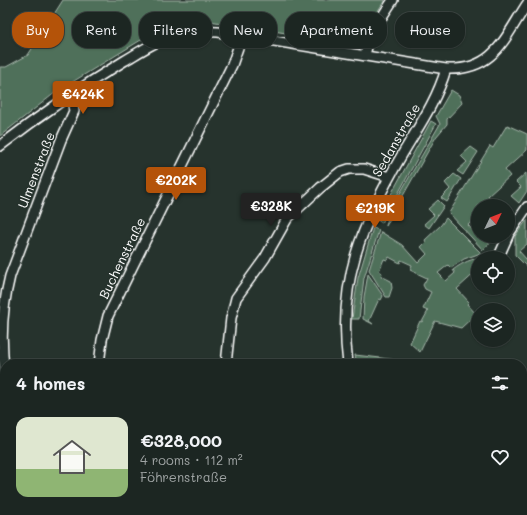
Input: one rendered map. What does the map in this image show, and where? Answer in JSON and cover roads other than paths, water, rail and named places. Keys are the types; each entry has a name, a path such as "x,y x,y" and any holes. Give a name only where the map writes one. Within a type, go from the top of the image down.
{"street":[{"path":"365,55 370,35 393,0"},
{"path":"277,41 446,69 462,70 483,63 497,50 527,4"},
{"path":"0,146 71,94 162,39 176,35 203,31 220,33"},
{"name":"Buchenstraße","path":"100,359 102,340 108,316 232,65 238,48"},
{"name":"Sedanstraße","path":"348,359 345,313 349,279 362,235 389,177 439,93 446,69"},
{"name":"Ulmenstraße","path":"4,359 1,335 5,298 13,268 61,140 74,111 71,94"},
{"path":"227,359 230,326 236,298 265,258 287,219 315,192 340,172 349,169 364,169 389,177"},
{"path":"515,225 527,207"}]}
